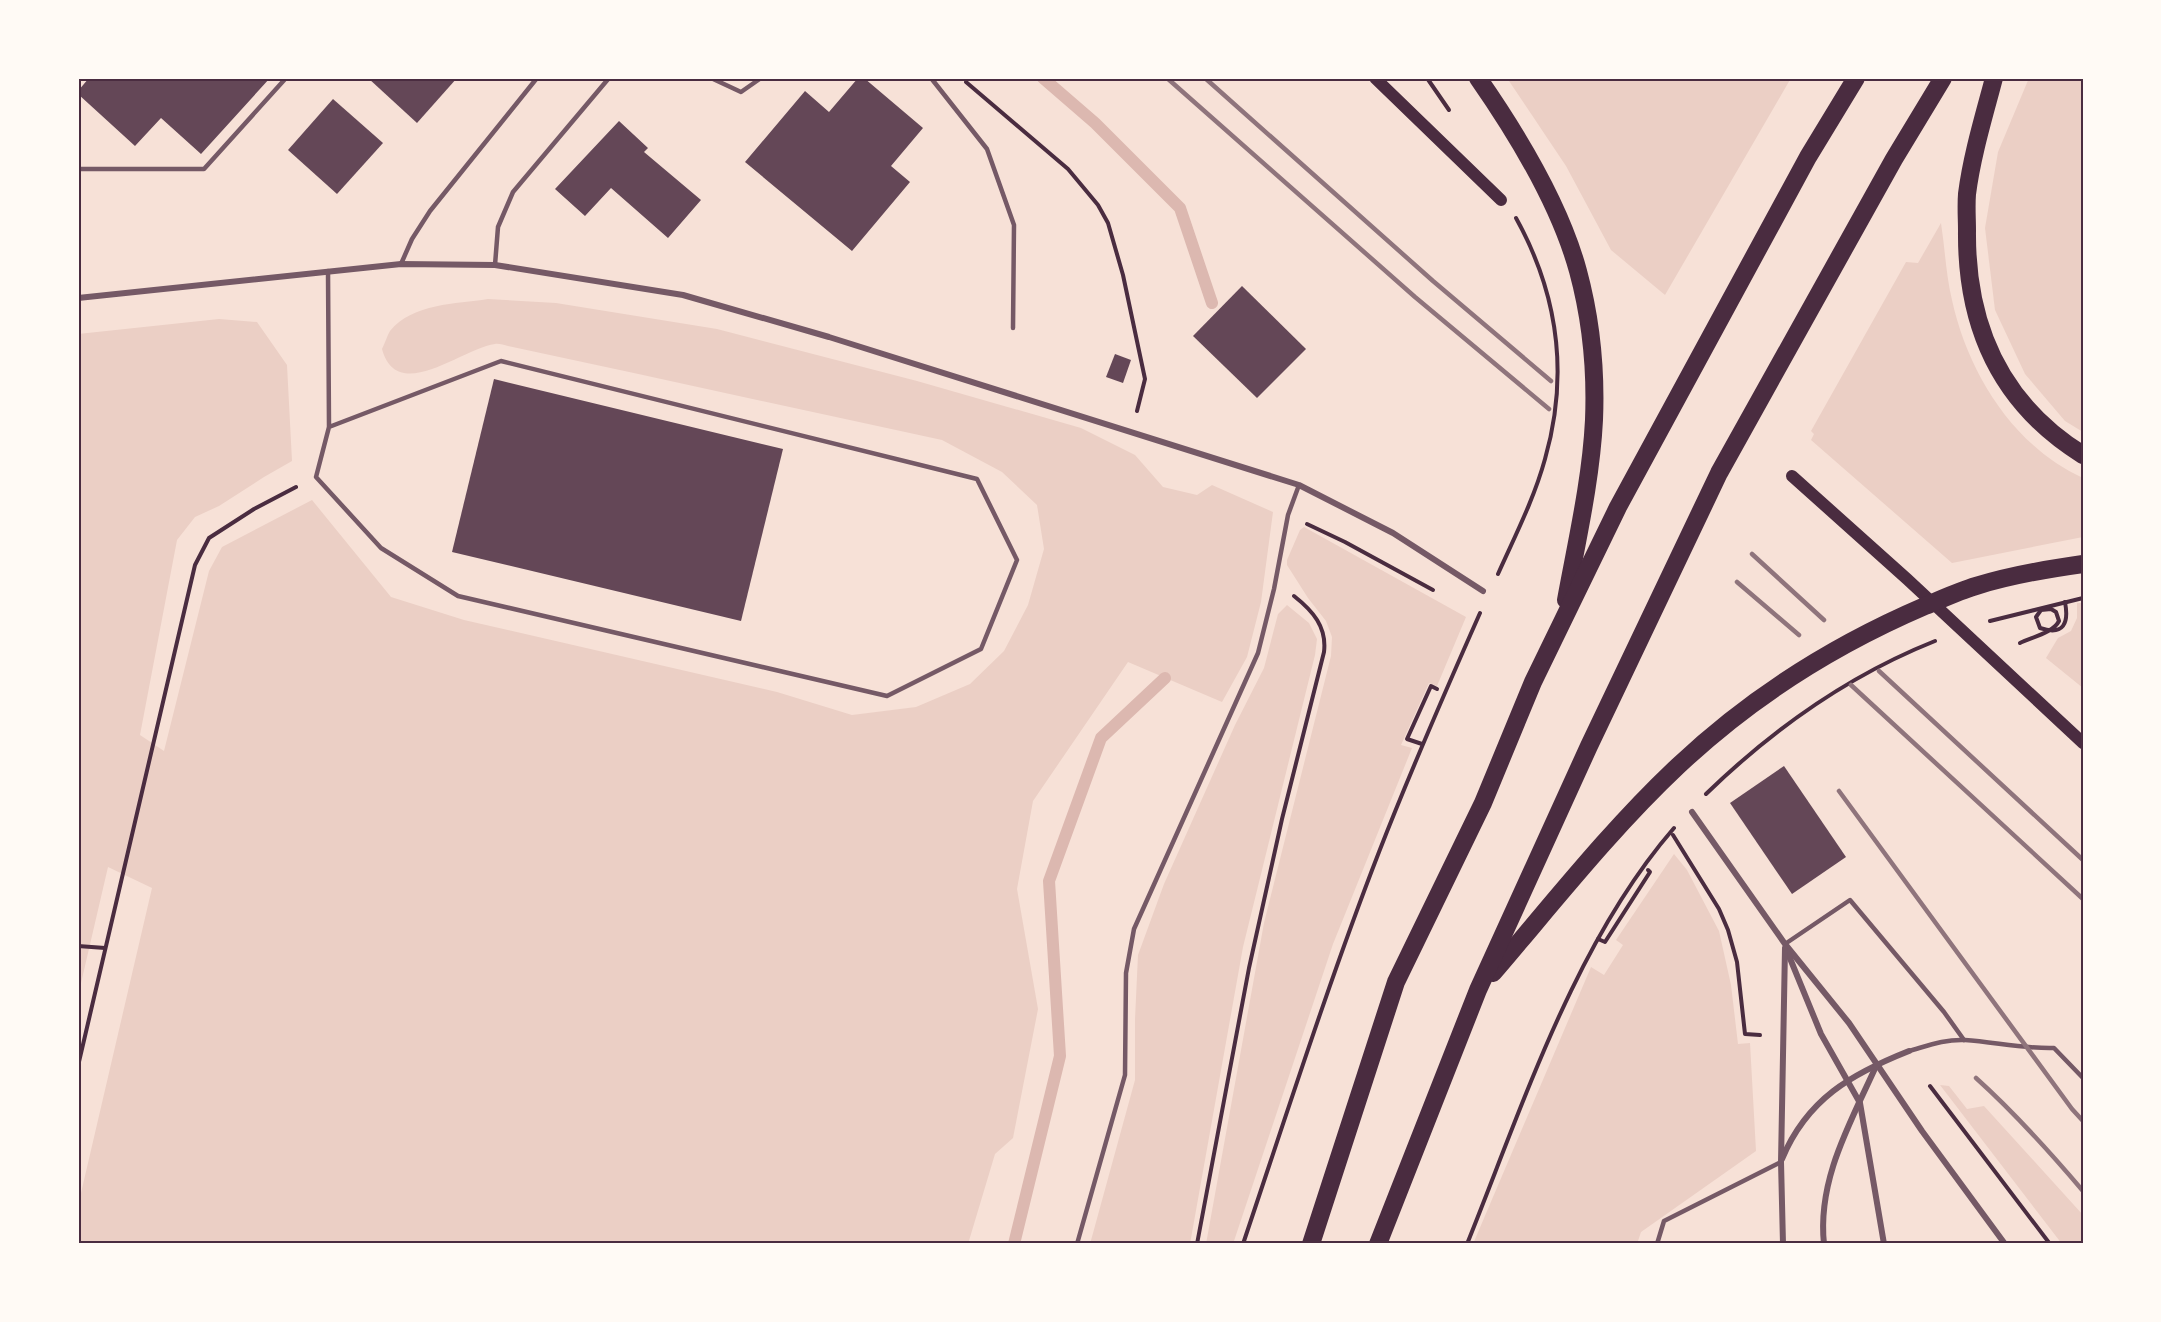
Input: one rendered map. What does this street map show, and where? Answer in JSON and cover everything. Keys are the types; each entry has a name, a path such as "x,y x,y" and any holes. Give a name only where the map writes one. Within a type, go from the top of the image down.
{"highway":[{"path":"1311,1244 1396,982 1484,803 1533,682 1618,507 1808,157 1856,78"},
{"path":"1378,1244 1478,990 1589,747 1714,484 1894,159 1943,78"},
{"path":"1994,78 1975,149 1967,196 1966,248 1969,284 1976,318 1999,370 2017,396 2053,433 2083,454"},
{"path":"1482,83 1520,144 1563,228 1578,271 1587,314 1593,363 1594,420 1589,467 1563,621"},
{"path":"1478,990 1638,807 1677,766 1762,696 1809,665 1896,619 1975,586 2050,568 2083,564"}],"main road":[{"path":"1375,78 1501,200"},
{"path":"1792,476 1907,579 2081,741"}],"street":[{"path":"78,298 401,264 495,265 683,295 841,340 1299,485 1393,533 1483,591"},
{"path":"1692,812 1785,944 1849,1023 2004,1244"},
{"path":"1785,944 1821,1034 1860,1103 1884,1244"},
{"path":"1783,1244 1780,1162 1785,944"},
{"path":"1780,1162 1788,1145 1823,1097 1877,1064 1909,1051"},
{"path":"1824,1244 1822,1231 1827,1185 1832,1165 1877,1064"}],"lane":[{"path":"78,169 204,169 286,78"},
{"path":"401,264 412,239 430,210 537,78"},
{"path":"495,265 498,226 513,192 609,78"},
{"path":"711,78 741,92 761,78"},
{"path":"931,78 987,149 1014,225 1013,328"},
{"path":"328,271 329,427 316,477 381,548 458,596 887,696 981,649 1017,560 976,479 501,361 329,427"},
{"path":"1077,1244 1125,1075 1126,973 1134,929 1258,653 1274,589 1287,515 1299,485"},
{"path":"1785,944 1850,900 1944,1012 1964,1040"},
{"path":"1909,1051 1936,1043 1964,1040 2028,1049 2054,1048 2083,1078"},
{"path":"1657,1244 1665,1221 1780,1162"}],"path":[{"path":"961,78 1068,169 1098,205 1108,224 1123,275 1145,378 1139,405"},
{"path":"1427,78 1451,113"},
{"path":"1494,582 1539,479 1551,434 1558,386 1557,337 1553,312 1534,254 1515,216"},
{"path":"78,1066 195,565 209,538 254,510 316,477"},
{"path":"1287,515 1345,542 1437,592"},
{"path":"1197,1244 1249,968 1325,642 1322,627 1312,612 1292,595 1274,589"},
{"path":"1986,623 2083,598"},
{"path":"2020,643 2044,632 2052,630 2056,626 2058,621 2056,612 2051,609 2041,610 2036,617 2040,628 2046,630 2049,631 2062,627 2067,619 2065,602"},
{"path":"1243,1244 1378,853 1423,742 1484,603"},
{"path":"1702,797 1748,754 1818,701 1894,658 1940,639"},
{"path":"1423,742 1407,739 1431,686 1437,689"},
{"path":"1467,1244 1543,1054 1578,977 1603,929 1638,874 1678,824"},
{"path":"1673,835 1719,909 1728,930 1737,963 1745,1034 1761,1035"},
{"path":"1598,939 1605,942 1650,872 1648,870"},
{"path":"78,946 105,948"},
{"path":"1930,1086 2050,1244"}],"shaded area":[{"path":"1507,78 1791,78 1665,295 1611,250 1566,166"},
{"path":"2029,78 2083,78 2083,432 2065,421 2025,374 1995,310 1985,228 1998,152"},
{"path":"1941,223 1952,300 1969,354 1997,404 2015,427 2035,447 2058,464 2083,478 2083,537 1952,563 1811,440 1814,434 1811,431 1906,262 1918,263"},
{"path":"488,299 556,303 717,329 917,381 1081,428 1135,455 1163,487 1197,495 1212,485 1273,512 1261,602 1247,657 1222,702 1128,662 1033,801 1017,889 1038,1009 1013,1138 995,1154 968,1244 78,1244 78,1206 152,888 108,867 78,996 78,334 219,319 257,322 287,365 292,461 219,506 195,517 177,540 140,735 164,751 209,571 222,547 312,500 391,597 464,620 777,692 852,715 916,707 970,684 1004,651 1028,605 1044,549 1037,505 1002,472 942,440 499,344 482,348 432,369 416,373 401,372 390,365 382,349 390,331 400,322 411,315 436,306"},
{"path":"1304,527 1466,617 1437,686 1429,683 1401,745 1412,748 1333,944 1233,1244 1206,1244 1264,923 1331,656 1332,637 1326,621 1287,565 1300,530"},
{"path":"2077,603 2083,603 2083,688 2046,658 2058,638 2071,631 2077,618"},
{"path":"1287,605 1309,623 1317,639 1315,655 1243,947 1190,1244 1090,1244 1135,1080 1138,955 1164,884 1235,725 1264,668 1278,614"},
{"path":"1674,854 1687,870 1719,931 1731,985 1738,1044 1750,1043 1756,1151 1641,1232 1637,1244 1473,1244 1591,967 1604,975 1623,945 1616,940"},
{"path":"1940,1085 1949,1086 1967,1109 1984,1106 2083,1215 2083,1244 2062,1244"}],"building":[{"path":"89,78 270,78 201,154 161,118 135,146 78,94"},
{"path":"368,78 457,78 417,123"},
{"path":"858,78 864,78 923,128 891,166 910,182 852,251 745,162 805,91 829,112"},
{"path":"333,99 383,143 337,194 288,150"},
{"path":"619,121 648,148 644,152 701,200 668,238 611,188 585,216 555,189"},
{"path":"1242,286 1306,349 1257,398 1193,336"},
{"path":"1115,354 1131,360 1123,383 1106,377"},
{"path":"494,379 783,449 741,621 452,552"},
{"path":"1784,766 1846,857 1792,894 1730,803"}],"waterway":[{"path":"1043,78 1095,123 1180,208 1212,303"},
{"path":"1014,1244 1060,1056 1049,881 1101,738 1165,678"}],"railway":[{"path":"1167,78 1415,297 1549,409"},
{"path":"1205,78 1433,281 1551,381"},
{"path":"1752,554 1824,620"},
{"path":"1737,582 1799,635"},
{"path":"1879,671 2083,860"},
{"path":"1851,685 2083,899"},
{"path":"1839,791 2083,1121"},
{"path":"1976,1078 2031,1133 2083,1191"}]}
